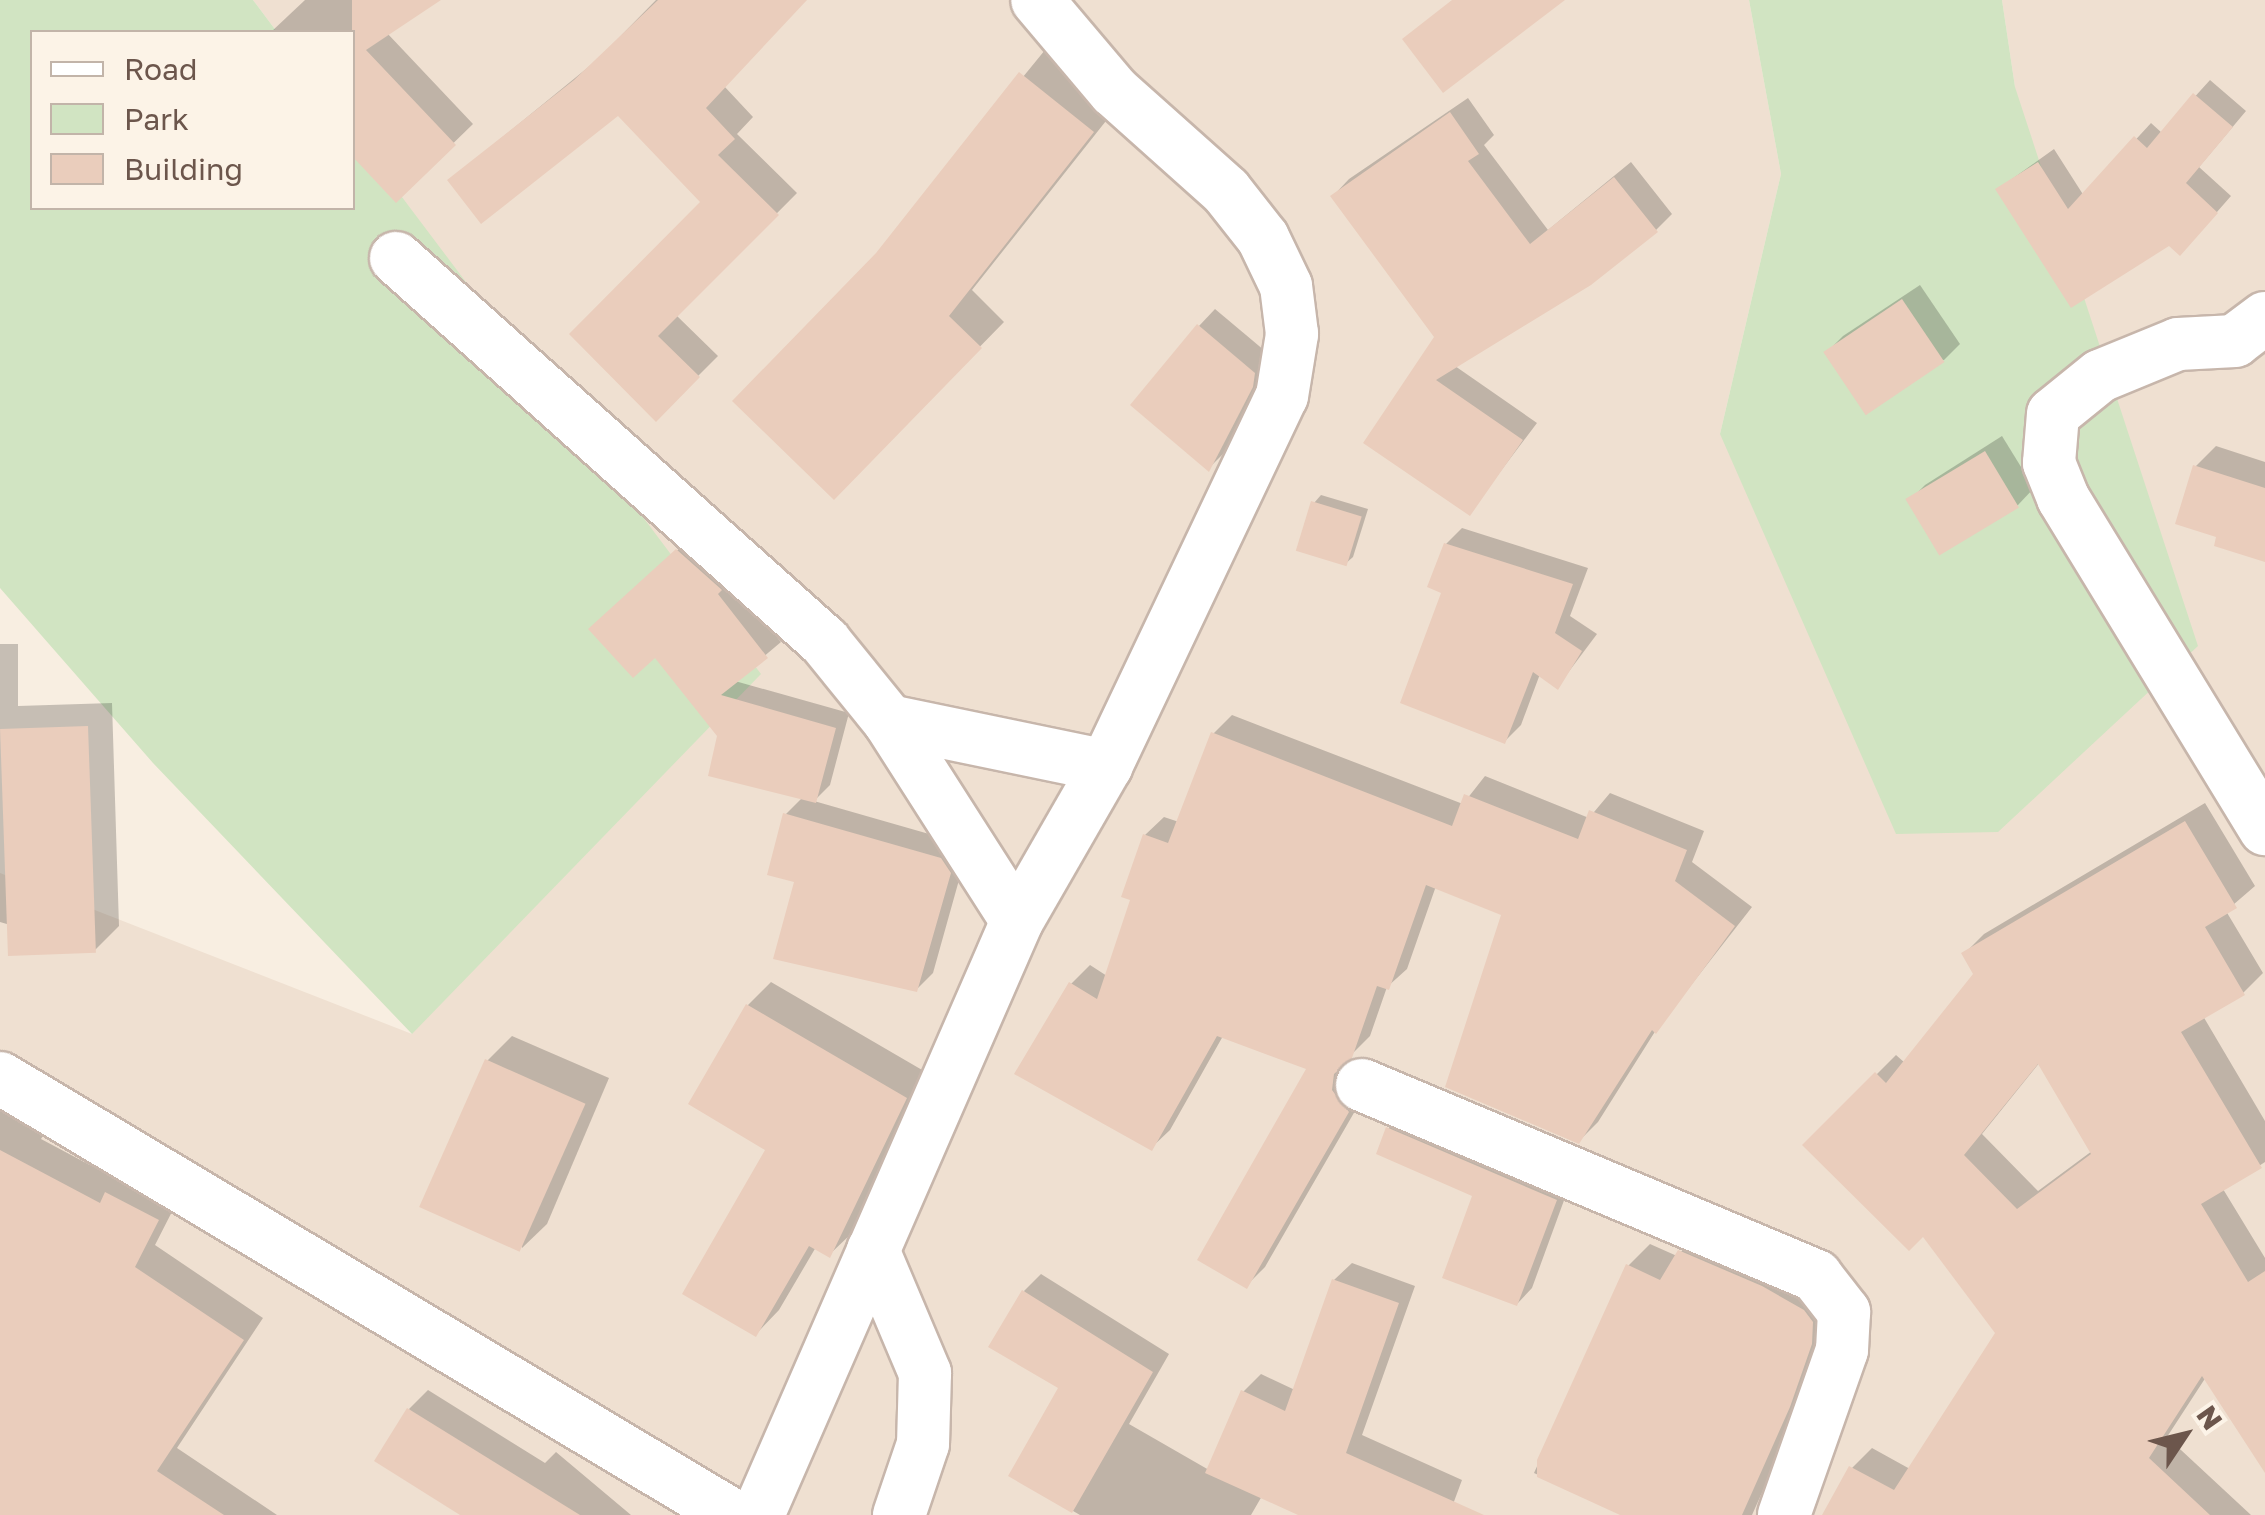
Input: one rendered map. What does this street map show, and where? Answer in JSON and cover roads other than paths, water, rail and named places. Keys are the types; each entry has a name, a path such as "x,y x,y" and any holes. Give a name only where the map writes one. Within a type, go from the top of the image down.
{"street":[{"path":"758,1515 1016,922 1106,766 1282,396 1292,334 1286,286 1264,238 1226,191 1114,91 1037,0"},
{"path":"396,258 824,642 889,721 1016,922"},
{"path":"2265,318 2235,341 2178,344 2100,376 2053,414 2049,464 2063,498 2265,829"},
{"path":"889,721 1106,766"},
{"path":"0,1078 732,1515"},
{"path":"1362,1085 1816,1276 1844,1312 1842,1350 1784,1515"},
{"path":"872,1250 925,1373 922,1444 899,1515"}]}
